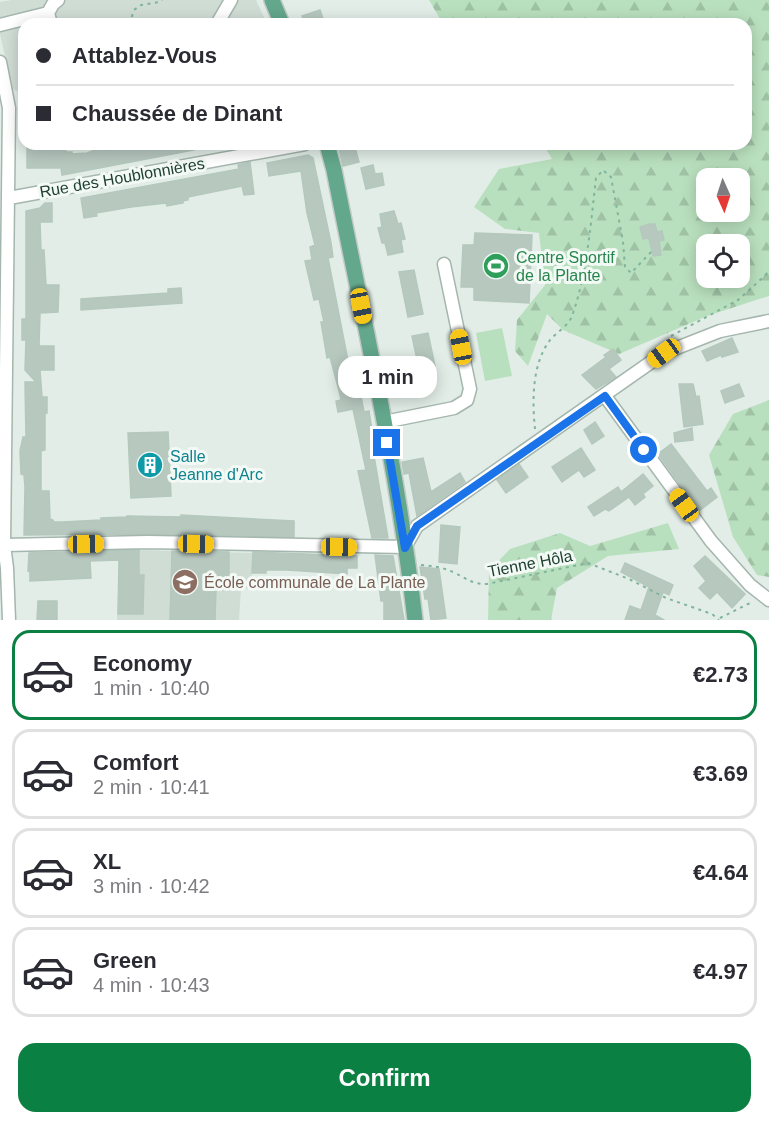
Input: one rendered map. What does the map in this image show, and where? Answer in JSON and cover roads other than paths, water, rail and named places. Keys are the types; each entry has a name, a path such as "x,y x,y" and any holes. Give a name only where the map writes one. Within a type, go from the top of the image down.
{"main road":[{"path":"272,0 280,18"},
{"path":"329,150 384,422 409,564 415,620"}],"street":[{"path":"49,18 53,4 58,0"},
{"path":"220,18 231,0"},
{"path":"0,25 18,22"},
{"path":"0,62 9,108 4,545 9,620"},
{"name":"Rue des Houblonnières","path":"9,198 272,150"},
{"path":"384,422 454,408 467,400 470,389 444,264"},
{"path":"4,545 148,542 405,548 417,526 664,353 720,331 769,321"},
{"path":"605,396 711,541 750,585 767,598"}],"place":[{"name":"Centre Sportif de la Plante","path":"496,266"},
{"name":"Salle Jeanne d'Arc","path":"150,465"},
{"name":"École communale de La Plante","path":"185,582"}]}
